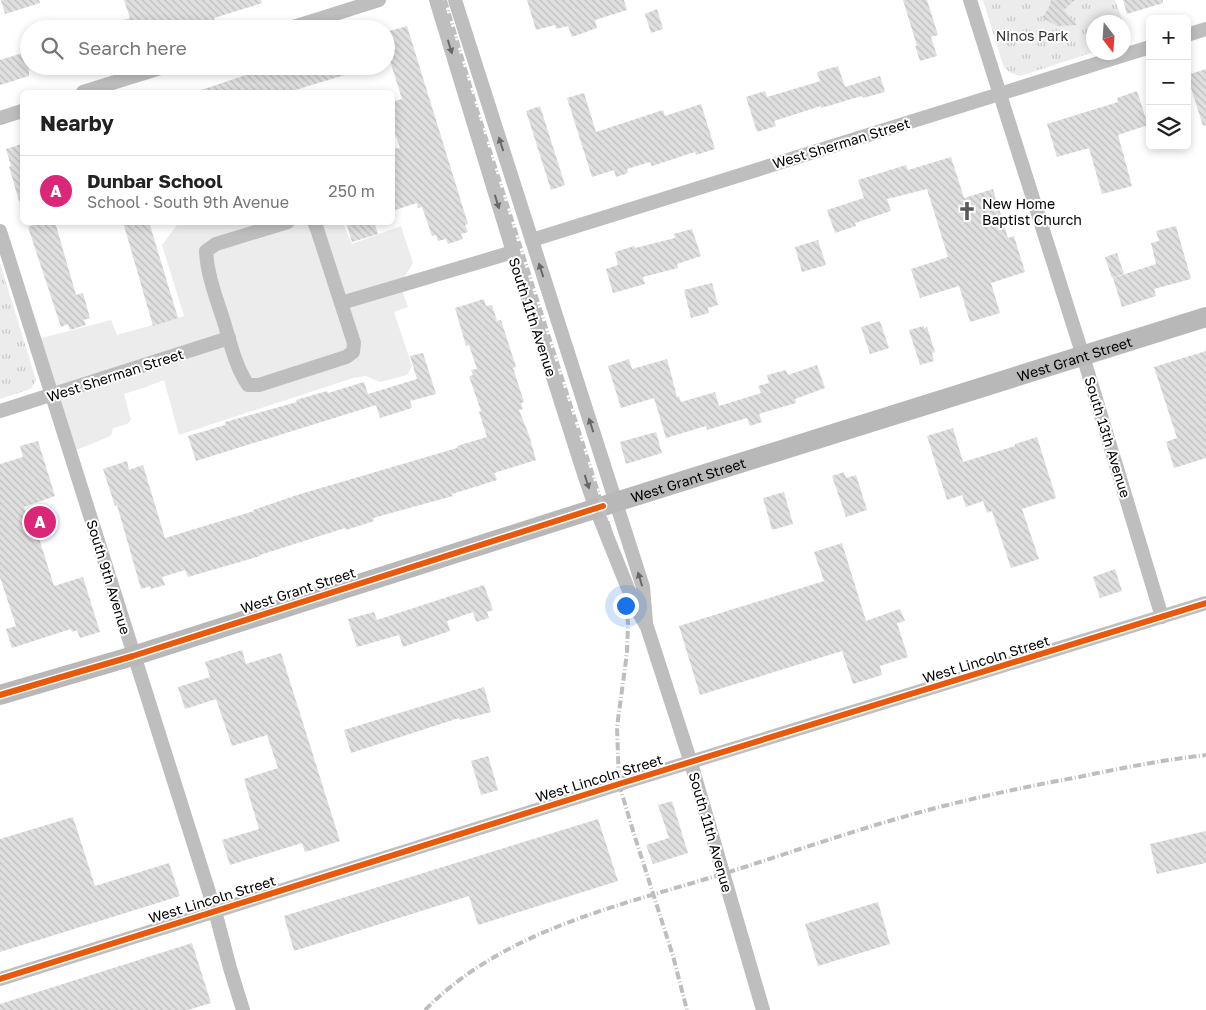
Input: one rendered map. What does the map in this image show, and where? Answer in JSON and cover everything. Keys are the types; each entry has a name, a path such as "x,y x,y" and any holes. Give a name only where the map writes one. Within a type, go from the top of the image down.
{"main road":[{"name":"West Grant Street","path":"0,695 133,656 616,502 1206,318"}],"street":[{"path":"316,20 379,0"},
{"name":"South 11th Avenue","path":"436,0 513,252 596,509 635,606 647,627 691,763 763,1010"},
{"name":"South 11th Avenue","path":"456,0 643,587 647,627"},
{"name":"South 13th Avenue","path":"970,0 1083,356 1162,617"},
{"path":"1191,34 1206,29"},
{"name":"West Sherman Street","path":"532,240 1146,47"},
{"path":"89,90 138,75"},
{"path":"0,118 20,112"},
{"path":"278,225 216,244 206,251 206,264 229,338 242,376 248,385 259,385 346,357 353,352 354,343 316,225"},
{"name":"South 9th Avenue","path":"0,231 215,911 243,1010"},
{"path":"341,303 513,252"},
{"name":"West Sherman Street","path":"0,411 229,338"},
{"name":"West Lincoln Street","path":"0,979 1206,604"}],"green space":[{"name":"Ninos Park","path":"983,0 1115,0 1120,15 1086,15 1086,55 1020,76 1004,68"},
{"path":"177,225 344,225 352,244 401,226 413,263 400,285 408,307 394,312 412,366 407,375 380,382 366,376 353,378 179,435 164,380 124,394 131,420 127,424 113,428 111,436 69,453 34,340 111,320 117,335 184,316 162,245"},
{"path":"0,263 36,380 31,389 0,399"}],"building":[{"path":"1,0 39,0 40,3 5,14"},
{"path":"124,0 261,0 262,3 214,18 214,20 124,20 130,18"},
{"path":"527,0 624,0 627,10 595,20 597,28 572,37 568,26 556,29 555,25 536,30"},
{"path":"903,0 927,0 938,35 931,37 937,56 920,61"},
{"path":"1051,0 1075,0 1064,10 1077,25 1058,26 1042,18"},
{"path":"1123,0 1163,0 1163,3 1127,14"},
{"path":"657,9 663,29 651,33 645,14"},
{"path":"407,26 468,224 465,225 468,232 461,234 463,239 448,244 446,239 438,241 436,235 432,236 422,207 418,208 417,203 395,210 395,149 400,148 395,133 395,101 402,99 394,75 395,29"},
{"path":"20,54 20,75 29,76 0,85 0,60"},
{"path":"838,66 845,87 880,76 885,92 863,98 862,96 821,108 821,106 774,121 776,126 757,132 746,97 765,91 767,97 820,81 817,72"},
{"path":"1206,69 1206,125 1203,126 1191,88 1191,74"},
{"path":"246,75 344,75 296,90 201,90"},
{"path":"1137,91 1146,119 1146,126 1118,135 1132,186 1102,194 1089,148 1057,157 1047,124 1118,102 1117,98"},
{"path":"584,93 596,132 663,110 665,116 701,104 715,149 696,155 695,152 652,166 650,162 627,169 628,173 616,177 614,170 592,177 567,98"},
{"path":"540,106 565,185 551,190 526,111"},
{"path":"20,145 20,201 9,167 11,166 6,149"},
{"path":"951,157 964,198 993,189 1008,238 1014,236 1025,272 991,283 1000,313 970,322 959,286 920,298 911,269 948,257 927,189 887,199 891,211 855,223 856,226 835,233 827,210 864,198 858,180 906,165 908,170"},
{"path":"34,225 56,225 76,295 83,293 90,318 84,320 86,325 70,330 68,324 61,327 28,227"},
{"path":"124,225 150,225 178,318 153,326"},
{"path":"347,225 375,225 378,234 352,242"},
{"path":"1176,226 1191,279 1154,289 1156,296 1122,307 1113,278 1156,264 1151,243 1159,241 1156,231"},
{"path":"692,229 701,256 677,264 678,268 643,277 645,284 613,293 606,269 618,265 615,252 634,246 635,248 675,238 674,234"},
{"path":"818,240 826,265 802,272 795,247"},
{"path":"1117,253 1124,274 1112,278 1105,257"},
{"path":"712,283 718,305 708,308 709,313 691,318 684,290"},
{"path":"484,299 486,306 492,305 497,321 501,320 516,367 513,368 524,402 521,403 523,409 519,410 536,460 494,473 497,480 452,494 453,496 373,518 374,521 346,530 345,528 188,577 185,570 162,577 165,585 151,589 150,586 141,589 117,505 115,506 103,469 127,461 129,470 143,465 165,538 254,511 297,495 457,448 457,446 487,437 479,412 481,411 469,376 473,375 471,370 477,369 469,345 466,346 455,308"},
{"path":"880,321 889,348 870,354 861,327"},
{"path":"924,326 924,328 927,327 935,352 932,353 934,361 920,365 909,330"},
{"path":"1206,351 1206,458 1174,468 1166,442 1177,438 1154,367"},
{"path":"423,353 436,394 410,401 412,408 380,418 376,405 196,461 188,436 225,425 225,422 297,402 296,400 327,391 328,393 364,382 368,394 417,379 410,356"},
{"path":"629,359 632,369 667,359 677,397 679,396 681,402 715,392 719,406 761,393 758,386 769,383 767,375 786,370 788,375 817,365 825,388 795,399 796,403 759,414 762,422 750,426 747,418 707,430 706,426 666,438 654,398 621,408 608,366"},
{"path":"953,428 963,462 1037,437 1056,498 1022,509 1039,559 1011,568 992,511 987,513 983,501 966,507 962,495 947,500 927,436"},
{"path":"656,432 662,453 626,464 620,442"},
{"path":"38,441 55,496 24,507 32,534 37,532 54,586 83,577 100,632 80,638 77,630 72,632 71,629 12,648 6,629 16,626 0,577 0,464 23,457 20,446"},
{"path":"844,472 846,478 856,475 867,510 846,517 832,476"},
{"path":"784,492 793,524 772,530 763,498"},
{"path":"842,543 866,621 900,609 905,621 897,623 908,657 880,666 882,675 853,684 842,651 700,695 679,626 824,581 814,552"},
{"path":"1115,569 1122,591 1100,598 1093,577"},
{"path":"484,585 493,610 487,612 489,618 476,622 473,612 447,621 450,631 403,647 399,635 357,647 348,619 374,612 377,620"},
{"path":"242,650 246,664 281,653 340,841 305,852 302,843 230,865 222,840 259,829 244,779 278,768 267,735 232,746 216,699 185,709 178,687 210,677 205,662"},
{"path":"484,687 491,712 460,720 459,718 351,753 344,730"},
{"path":"488,756 498,790 481,795 471,761"},
{"path":"672,801 688,853 653,864 646,845 669,838 658,805"},
{"path":"73,817 95,886 169,863 180,896 0,952 0,839"},
{"path":"598,819 618,881 478,925 469,896 294,951 284,916"},
{"path":"1206,831 1206,863 1157,874 1150,844"},
{"path":"878,902 890,944 818,966 805,924"},
{"path":"192,943 211,1003 188,1010 0,1010 0,1004"}],"railway":[{"path":"445,0 477,110 612,536 626,597 628,624 627,653 617,727 619,784 673,956 687,1010"},
{"path":"425,1010 457,982 492,958 529,939 608,909 928,810 984,796 1142,764 1206,755"}],"cycle path":[{"path":"0,695 133,656 603,506"},
{"path":"0,979 619,784 1206,603"}],"place":[{"name":"New Home Baptist Church","path":"967,211"},
{"name":"Dunbar School","path":"40,522"}]}
